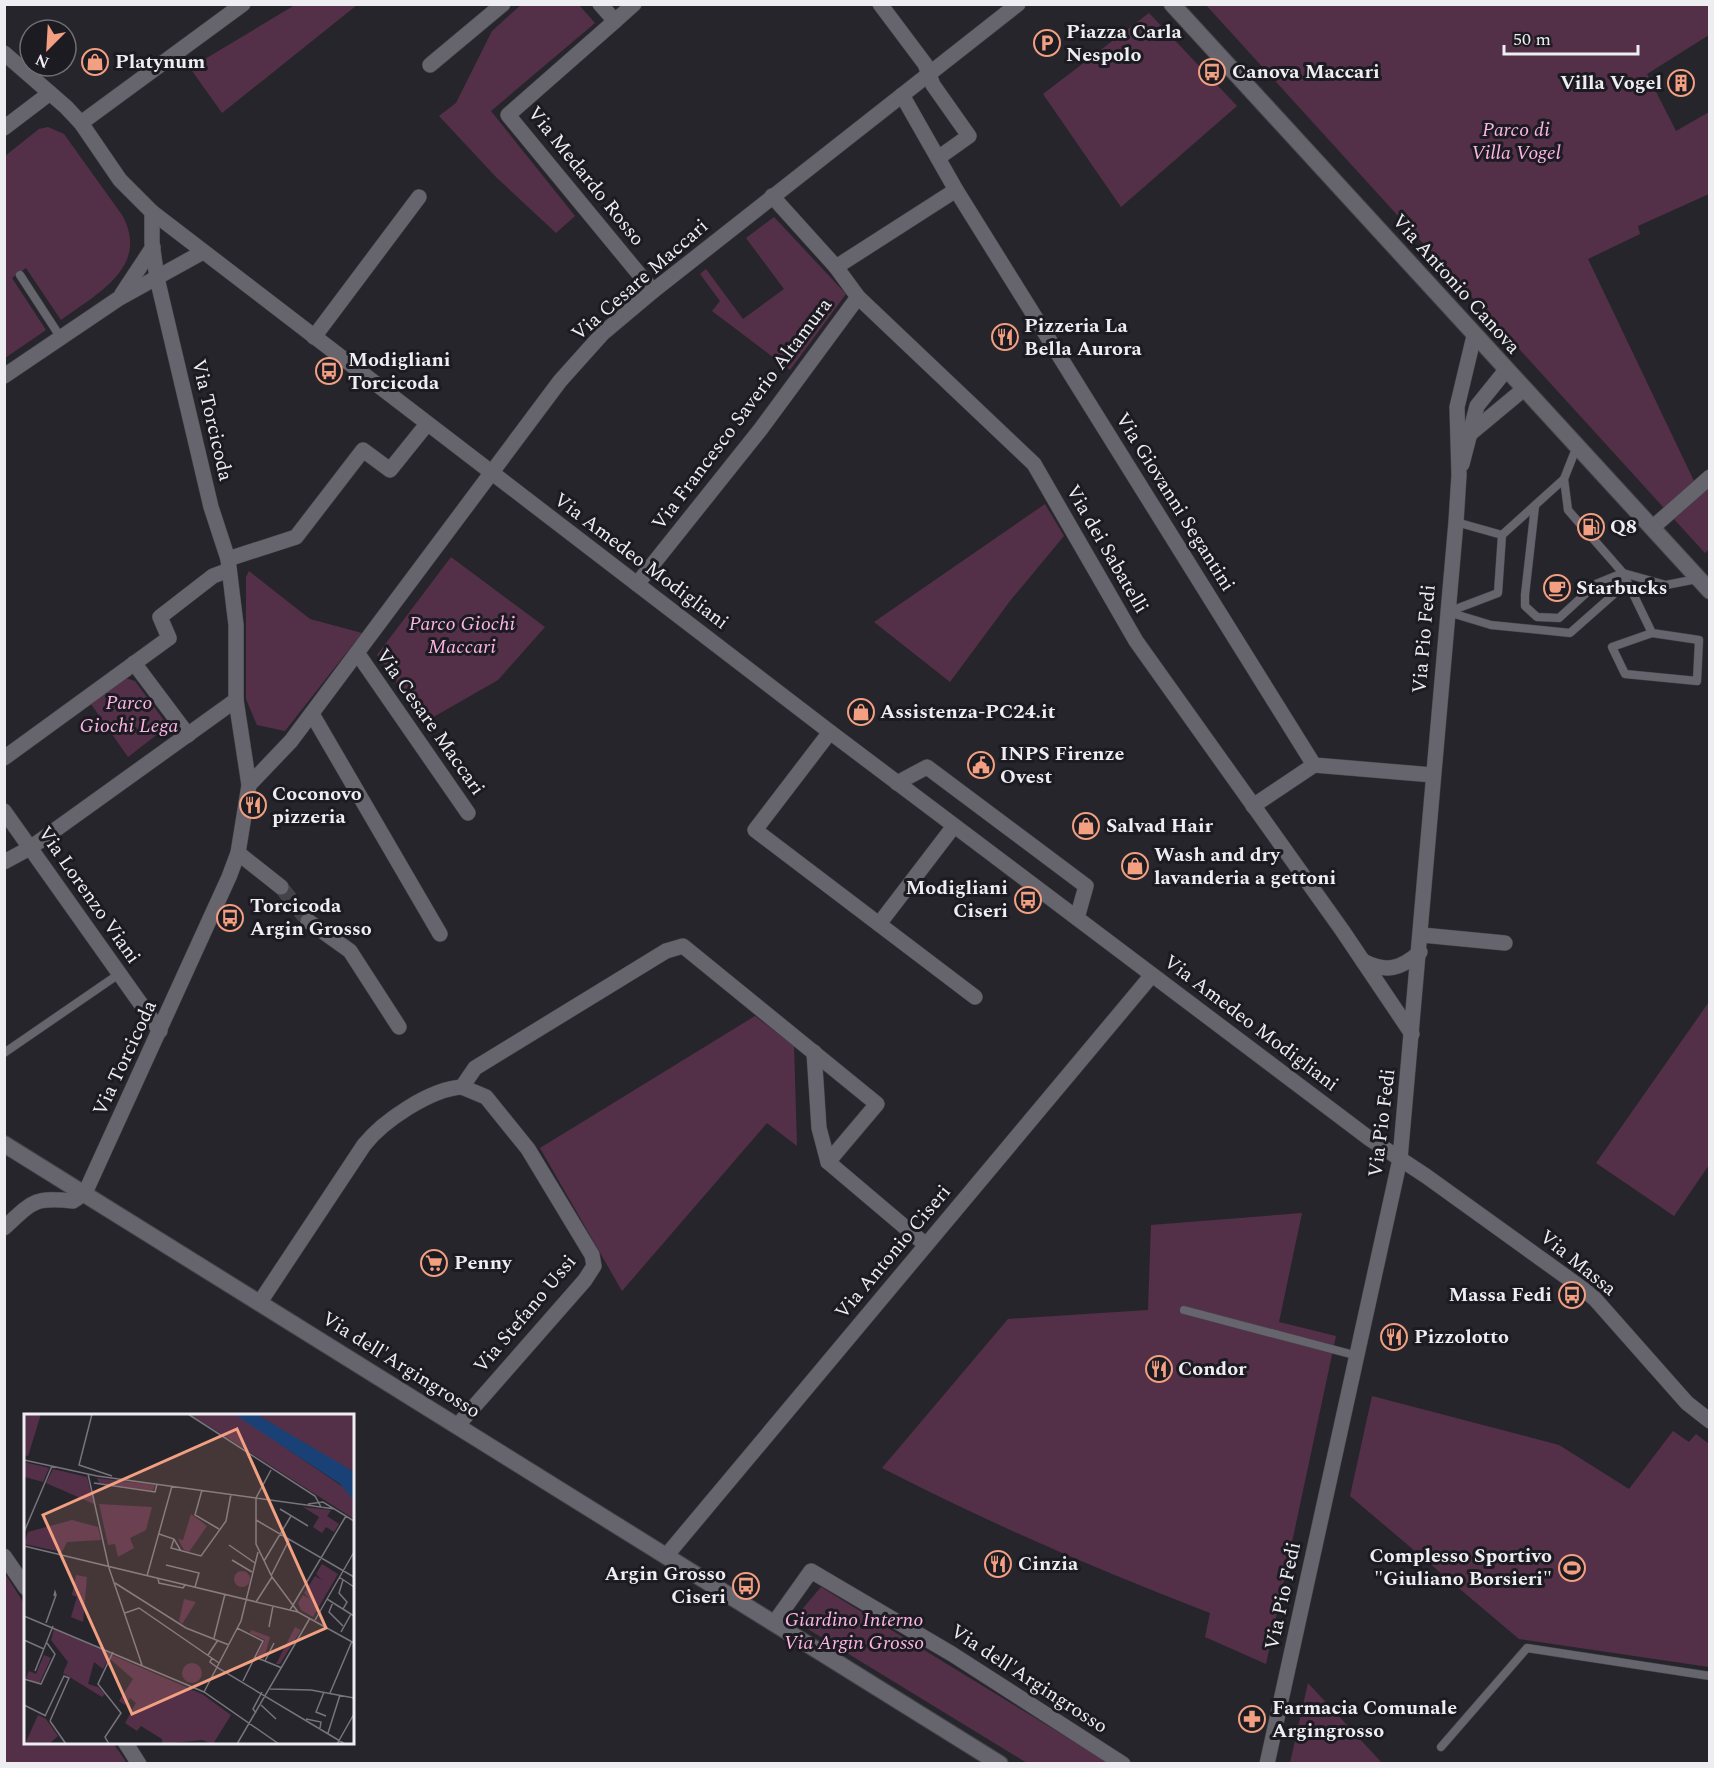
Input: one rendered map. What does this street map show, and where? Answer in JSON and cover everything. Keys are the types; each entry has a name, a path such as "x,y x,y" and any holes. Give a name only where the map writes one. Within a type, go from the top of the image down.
{"street":[{"path":"81,123 243,4"},
{"path":"430,65 503,4"},
{"path":"600,4 615,21"},
{"name":"Via Medardo Rosso","path":"634,4 508,115 653,291"},
{"path":"880,4 925,64 933,85 969,136 938,158"},
{"name":"Via Cesare Maccari","path":"249,785 291,741 560,381 603,333 772,196 1018,4"},
{"name":"Via Antonio Canova","path":"1172,4 1704,585"},
{"path":"4,53 81,123 120,180 152,212"},
{"path":"4,128 50,93"},
{"name":"Via Giovanni Segantini","path":"902,95 956,190 1314,765"},
{"path":"836,267 956,190"},
{"path":"314,337 419,196"},
{"name":"Via dei Sabatelli","path":"772,196 836,267 858,297 1034,464 1136,641 1363,961 1412,1034"},
{"name":"Via Torcicoda","path":"85,1193 160,1031 238,853 249,785 236,700 236,625 229,564 211,507 158,278 153,247 152,212"},
{"name":"Via Amedeo Modigliani","path":"152,212 492,475 897,783 1370,1139 1401,1159"},
{"path":"118,299 153,247"},
{"path":"4,376 118,299 203,252"},
{"name":"Via Francesco Saverio Altamura","path":"637,584 760,430 858,297"},
{"name":"Via Pio Fedi","path":"1267,1764 1401,1159 1456,522 1459,475 1457,406 1474,336"},
{"name":"Via Pio Fedi","path":"1459,475 1478,406 1506,370"},
{"path":"1471,433 1524,389"},
{"path":"4,758 169,638 160,617 213,576 229,564 297,537 363,450 390,470 427,424"},
{"path":"1652,528 1710,477"},
{"name":"Via Cesare Maccari","path":"358,654 468,813"},
{"path":"134,663 188,735"},
{"path":"4,862 30,848 236,700"},
{"path":"312,714 440,934"},
{"path":"830,732 755,830 975,997"},
{"path":"1253,806 1314,765 1433,775"},
{"path":"897,783 927,767 1086,886 1077,918"},
{"name":"Via Lorenzo Viani","path":"4,811 160,1031"},
{"path":"879,924 954,826"},
{"path":"238,853 281,887"},
{"path":"308,921 350,951 399,1027"},
{"path":"1422,934 1504,943"},
{"path":"260,1302 375,1131 435,1094 462,1087 475,1068 666,951 684,946 877,1104 828,1162"},
{"path":"1363,961 1374,967 1393,969 1404,965 1420,952"},
{"name":"Via Antonio Ciseri","path":"666,1556 1152,975"},
{"path":"814,1052 819,1128 828,1162 926,1245"},
{"name":"Via Stefano Ussi","path":"457,1426 585,1280 594,1266 592,1255 528,1149 486,1097 462,1087"},
{"name":"Via dell'Argingrosso","path":"4,1144 1000,1764"},
{"name":"Via Massa","path":"1401,1159 1589,1294 1687,1403 1710,1421"},
{"path":"4,1228 39,1200 46,1197 75,1201 85,1193"},
{"path":"4,1556 24,1585"},
{"name":"Via dell'Argingrosso","path":"774,1623 811,1571 952,1654 1123,1764"},
{"path":"126,1744 139,1764"}],"lane":[{"path":"20,275 61,338"},
{"path":"1448,612 1498,592 1502,535 1564,479 1577,446"},
{"path":"1564,479 1568,510 1623,573 1652,633"},
{"path":"1535,506 1525,595 1525,606 1530,613 1543,619 1558,618 1596,584 1623,573 1666,585 1704,585"},
{"path":"1456,522 1502,535"},
{"path":"1448,612 1491,625 1570,633 1613,595 1623,573"},
{"path":"1652,633 1699,640 1697,681 1625,674 1611,647 1652,633"},
{"path":"4,1053 119,974"},
{"path":"1184,1310 1358,1356"},
{"path":"1441,1747 1527,1648 1710,1676"}],"green space":[{"path":"522,4 579,5 595,23 491,111 575,216 556,233 496,177 439,116 456,103 492,31"},
{"path":"295,5 357,5 222,113 190,68"},
{"name":"Parco di Villa Vogel","path":"1206,5 1709,5 1709,35 1647,74 1676,131 1709,112 1709,194 1638,226 1640,234 1588,259 1694,481 1664,508"},
{"path":"1149,13 1237,106 1121,207 1043,94"},
{"path":"48,127 64,134 122,215 129,233 130,250 125,264 115,277 103,289 61,320 26,268 12,278 46,330 5,358 5,156 39,129"},
{"path":"774,217 846,294 790,370 712,311 720,301 700,274 706,269 743,319 784,289 746,238"},
{"path":"1709,486 1709,549 1705,553 1673,518"},
{"path":"1045,504 1064,536 1010,601 950,682 874,622"},
{"name":"Parco Giochi Maccari","path":"451,557 545,627 498,680 430,719 419,715 377,655"},
{"path":"249,571 310,619 362,633 285,731 257,725 246,699 246,577"},
{"name":"Parco Giochi Lega","path":"125,678 135,681 168,726 128,757 91,704"},
{"path":"1709,1002 1709,1165 1674,1216 1596,1163"},
{"path":"755,1016 794,1046 797,1146 767,1123 622,1291 540,1148"},
{"path":"1302,1213 1279,1322 1336,1336 1266,1664 1205,1637 1210,1613 1044,1545 882,1468 1008,1319 1148,1310 1151,1225"},
{"name":"Complesso Sportivo \"Giuliano Borsieri\"","path":"1372,1396 1559,1445 1629,1489 1673,1431 1689,1442 1696,1434 1709,1444 1709,1667 1519,1639 1350,1496"},
{"path":"4,1572 24,1603 24,1744 114,1744 127,1763 5,1763"},
{"name":"Giardino Interno Via Argin Grosso","path":"821,1587 1109,1763 1027,1763 793,1620"},
{"path":"1308,1683 1382,1763 1290,1763"}],"tunnel":[{"path":"281,887 308,921"}],"place":[{"name":"Piazza Carla Nespolo","path":"1047,43"},
{"name":"Platynum","path":"95,62"},
{"name":"Canova Maccari","path":"1212,72"},
{"name":"Villa Vogel","path":"1681,83"},
{"name":"Pizzeria La Bella Aurora","path":"1005,337"},
{"name":"Modigliani Torcicoda","path":"329,371"},
{"name":"Q8","path":"1591,527"},
{"name":"Starbucks","path":"1557,588"},
{"name":"Assistenza-PC24.it","path":"861,712"},
{"name":"INPS Firenze Ovest","path":"981,765"},
{"name":"Coconovo pizzeria","path":"253,805"},
{"name":"Salvad Hair","path":"1086,826"},
{"name":"Wash and dry lavanderia a gettoni","path":"1135,866"},
{"name":"Modigliani Ciseri","path":"1028,900"},
{"name":"Torcicoda Argin Grosso","path":"230,918"},
{"name":"Penny","path":"434,1263"},
{"name":"Massa Fedi","path":"1572,1295"},
{"name":"Pizzolotto","path":"1394,1337"},
{"name":"Condor","path":"1159,1369"},
{"name":"Cinzia","path":"998,1564"},
{"name":"Complesso Sportivo \"Giuliano Borsieri\"","path":"1572,1568"},
{"name":"Argin Grosso Ciseri","path":"746,1586"},
{"name":"Farmacia Comunale Argingrosso","path":"1252,1719"}]}
